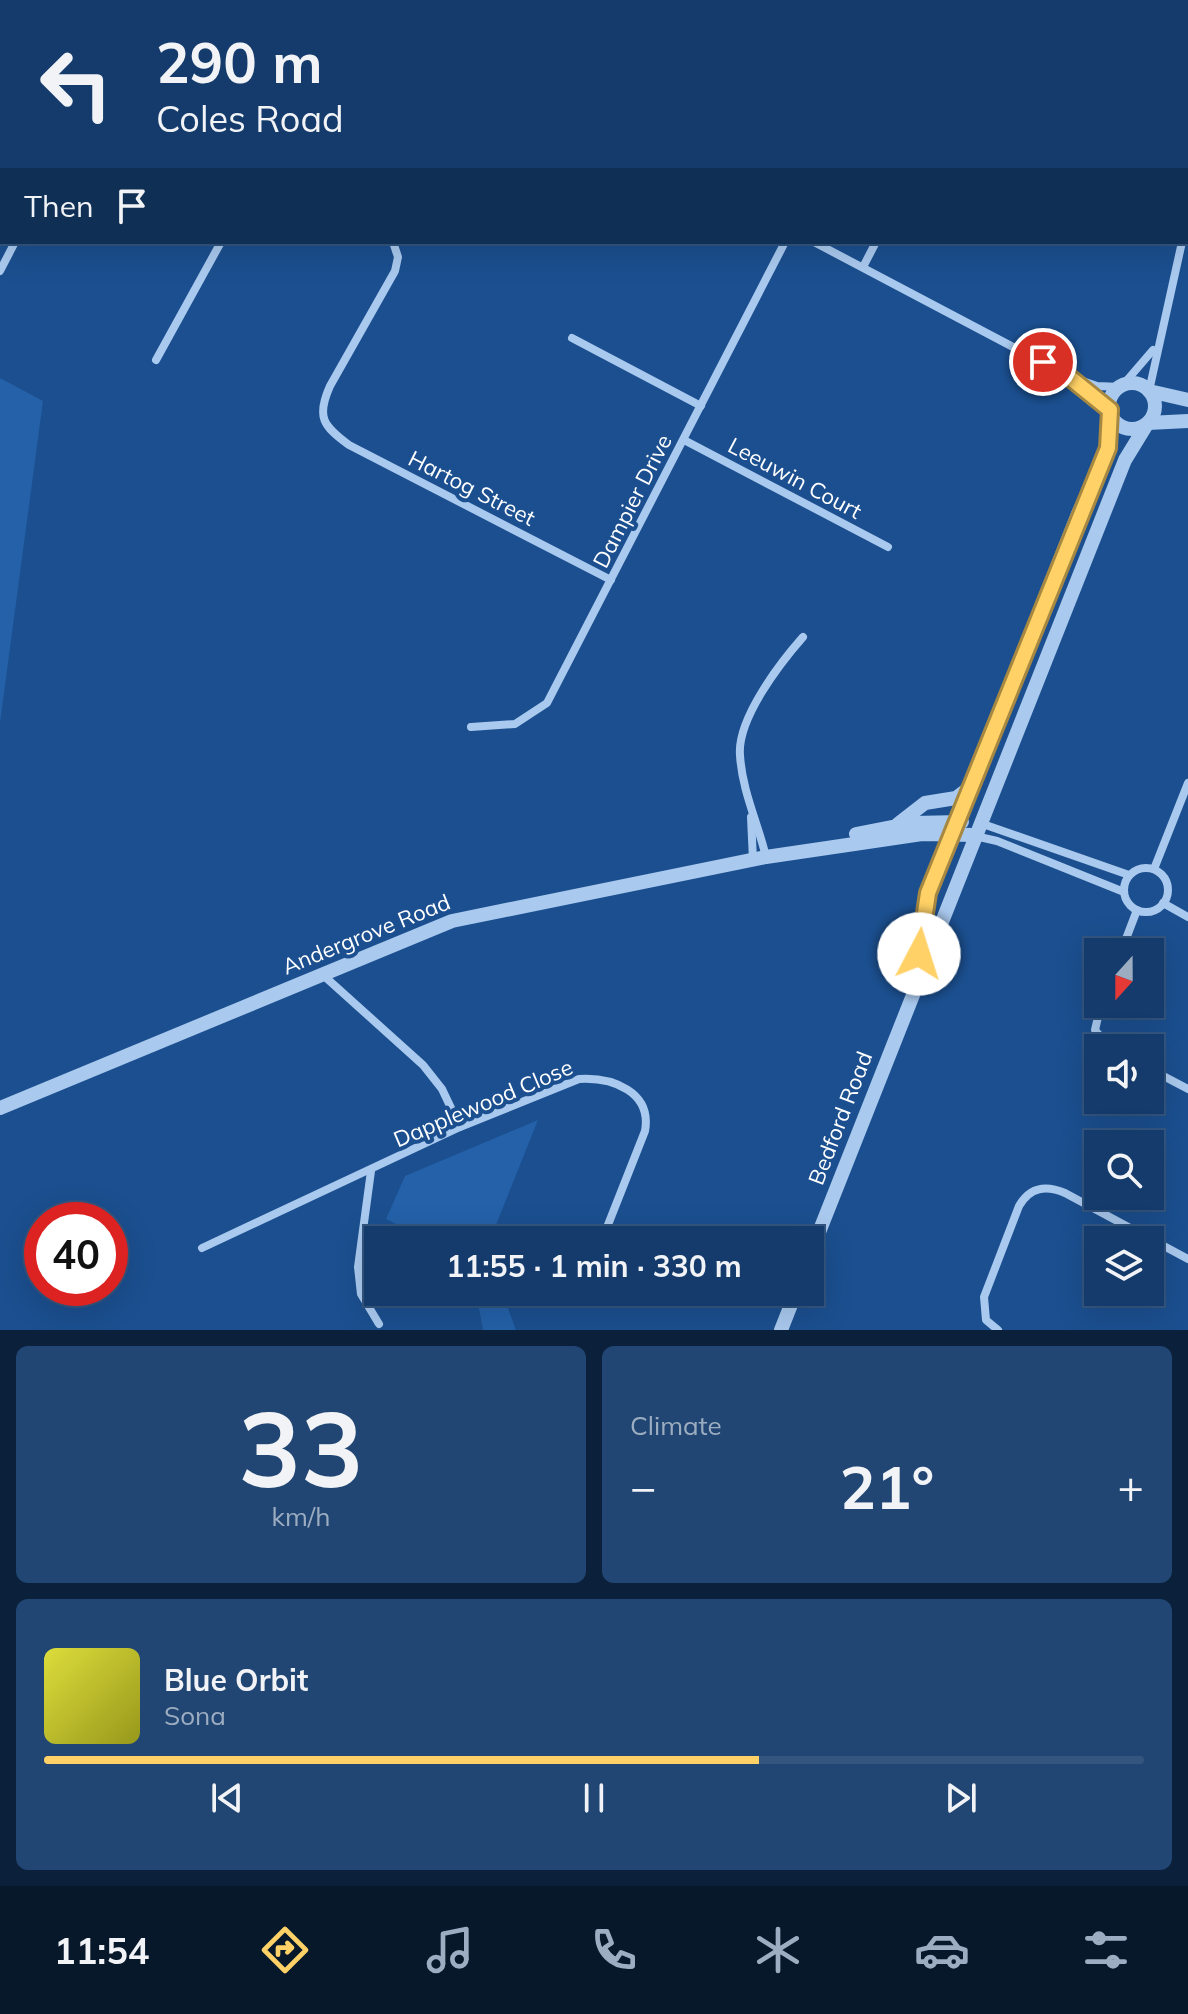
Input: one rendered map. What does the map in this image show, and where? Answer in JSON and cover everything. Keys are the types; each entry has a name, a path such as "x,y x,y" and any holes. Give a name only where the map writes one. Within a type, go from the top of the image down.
{"street":[{"path":"0,271 14,244"},
{"path":"156,360 220,244"},
{"name":"Hartog Street","path":"394,244 398,257 395,271 330,386 322,406 323,421 349,445 611,580"},
{"name":"Dampier Drive","path":"471,727 515,724 547,703 784,244"},
{"path":"818,244 1068,376 1097,386 1137,384 1149,391 1188,400"},
{"path":"863,267 875,244"},
{"path":"1148,423 1155,407 1149,391 1156,346 1182,244"},
{"path":"572,338 701,406"},
{"path":"1110,411 1112,397 1156,346"},
{"path":"1068,376 1110,411 1125,428 1139,428 1148,423 1188,421"},
{"name":"Bedford Road","path":"911,997 924,907 970,785 1106,453 1110,411"},
{"name":"Bedford Road","path":"821,1226 1125,460 1148,423"},
{"name":"Leeuwin Court","path":"684,440 888,547"},
{"path":"760,858 740,761 741,740 778,665 803,637"},
{"path":"1154,869 1188,783"},
{"path":"887,829 925,803 961,796 970,785"},
{"name":"Andergrove Road","path":"760,858 832,839 926,822 977,829"},
{"name":"Andergrove Road","path":"0,1108 452,921 488,911 760,858 953,828"},
{"path":"977,829 1129,875 1145,868 1154,869 1167,884 1163,903 1151,911 1137,910 1128,902 1124,892 1129,875"},
{"path":"977,829 997,841 1124,892"},
{"path":"1163,903 1188,917"},
{"path":"1126,938 1137,910"},
{"path":"323,975 423,1065 442,1089 460,1127"},
{"path":"1164,1076 1188,1089"},
{"name":"Dapplewood Close","path":"202,1248 460,1127 579,1079 595,1078 629,1090 640,1100 648,1114 645,1131 608,1226"},
{"path":"371,1171 358,1267 361,1294 379,1324"},
{"path":"998,1330 986,1320 984,1297 1019,1206 1025,1196 1038,1189 1051,1187 1065,1193 1188,1259"},
{"path":"781,1330 790,1306"}],"shaded area":[{"path":"0,378 43,401 0,723"},
{"path":"538,1120 496,1226 399,1226 386,1219 405,1176"},
{"path":"479,1306 507,1306 516,1330 483,1330"}],"route":[{"path":"919,954 928,893 1078,514 1108,448 1110,410 1068,376 1043,362"}]}
